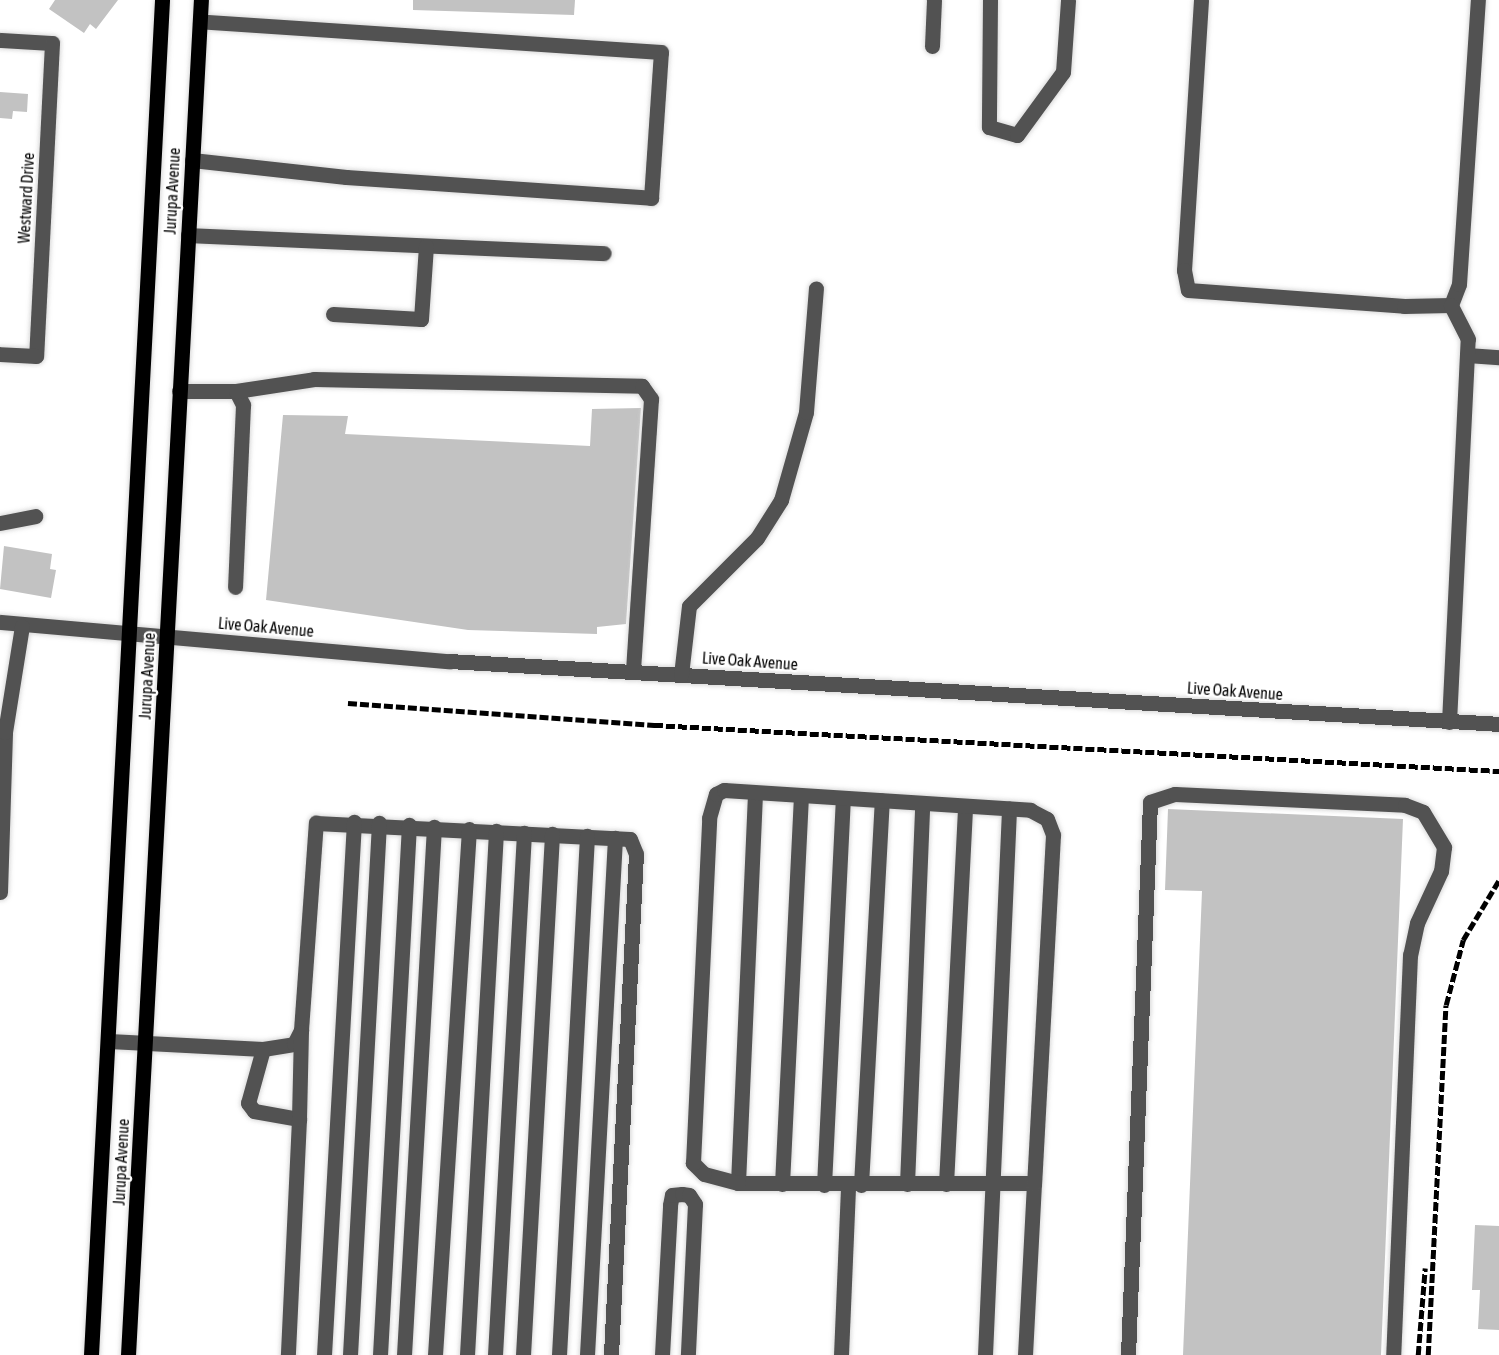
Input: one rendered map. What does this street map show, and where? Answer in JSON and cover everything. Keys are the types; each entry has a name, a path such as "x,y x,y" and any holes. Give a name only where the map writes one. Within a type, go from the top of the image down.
{"main road":[{"name":"Jurupa Avenue","path":"91,1355 162,0"},
{"name":"Jurupa Avenue","path":"128,1355 201,0"}],"street":[{"path":"932,46 934,0"},
{"path":"990,0 988,127 1017,135 1063,72 1068,0"},
{"path":"1201,0 1184,270 1188,290 1404,306 1451,305"},
{"path":"1449,722 1468,339 1451,305 1459,284 1478,0"},
{"path":"192,160 346,177 651,198 661,52 200,21"},
{"name":"Westward Drive","path":"0,40 52,43 36,356 0,354"},
{"path":"188,235 604,253"},
{"path":"333,314 421,319 426,246"},
{"path":"681,675 689,606 757,538 781,500 806,412 816,288"},
{"path":"1467,355 1499,357"},
{"path":"179,391 236,391 314,379 642,386 651,399 633,670"},
{"path":"235,587 243,405 236,391"},
{"path":"0,523 35,516"},
{"name":"Live Oak Avenue","path":"0,622 22,626 167,636 449,661 633,670 681,675 1499,724"},
{"path":"0,892 4,732 22,626"},
{"path":"1025,1355 1053,835 1047,819 1030,810 724,790 710,804 693,1163 704,1174 738,1183 854,1185 1034,1183"},
{"path":"738,1183 755,793"},
{"path":"1128,1355 1150,802 1175,794 1405,805 1423,812 1440,837 1441,871 1417,923 1410,955 1393,1355"},
{"path":"782,1184 801,795"},
{"path":"824,1185 843,798"},
{"path":"841,1355 882,801"},
{"path":"907,1184 922,803"},
{"path":"946,1184 965,806"},
{"path":"984,1355 1009,809"},
{"path":"324,1355 354,822"},
{"path":"288,1355 301,1030 316,823 354,822 630,839 636,854 611,1355"},
{"path":"350,1355 379,823"},
{"path":"380,1355 409,825"},
{"path":"404,1355 434,827"},
{"path":"435,1355 469,829"},
{"path":"467,1355 496,831"},
{"path":"495,1355 524,832"},
{"path":"523,1355 552,834"},
{"path":"559,1355 587,836"},
{"path":"587,1355 615,838"},
{"path":"109,1041 263,1049 294,1044 301,1030"},
{"path":"263,1049 248,1103 254,1111 298,1119"},
{"path":"662,1355 670,1204 672,1195 682,1194 689,1195 695,1203 688,1355"}],"building":[{"path":"55,0 118,0 96,29 90,24 84,33 49,9"},
{"path":"413,0 575,0 574,15 413,10"},
{"path":"0,92 28,94 27,112 13,111 12,119 0,118"},
{"path":"641,408 626,624 597,627 597,634 468,630 266,600 283,415 348,416 345,434 590,446 592,409"},
{"path":"4,546 52,554 50,569 56,570 51,598 0,589"},
{"path":"1168,809 1403,819 1381,1355 1183,1355 1202,891 1165,890"},
{"path":"1475,1225 1499,1226 1499,1330 1478,1329 1480,1290 1472,1290"}],"railway":[{"path":"348,703 654,725 1499,771"},
{"path":"1428,1355 1446,1005 1463,940 1499,880"},
{"path":"1418,1355 1425,1268"}]}
